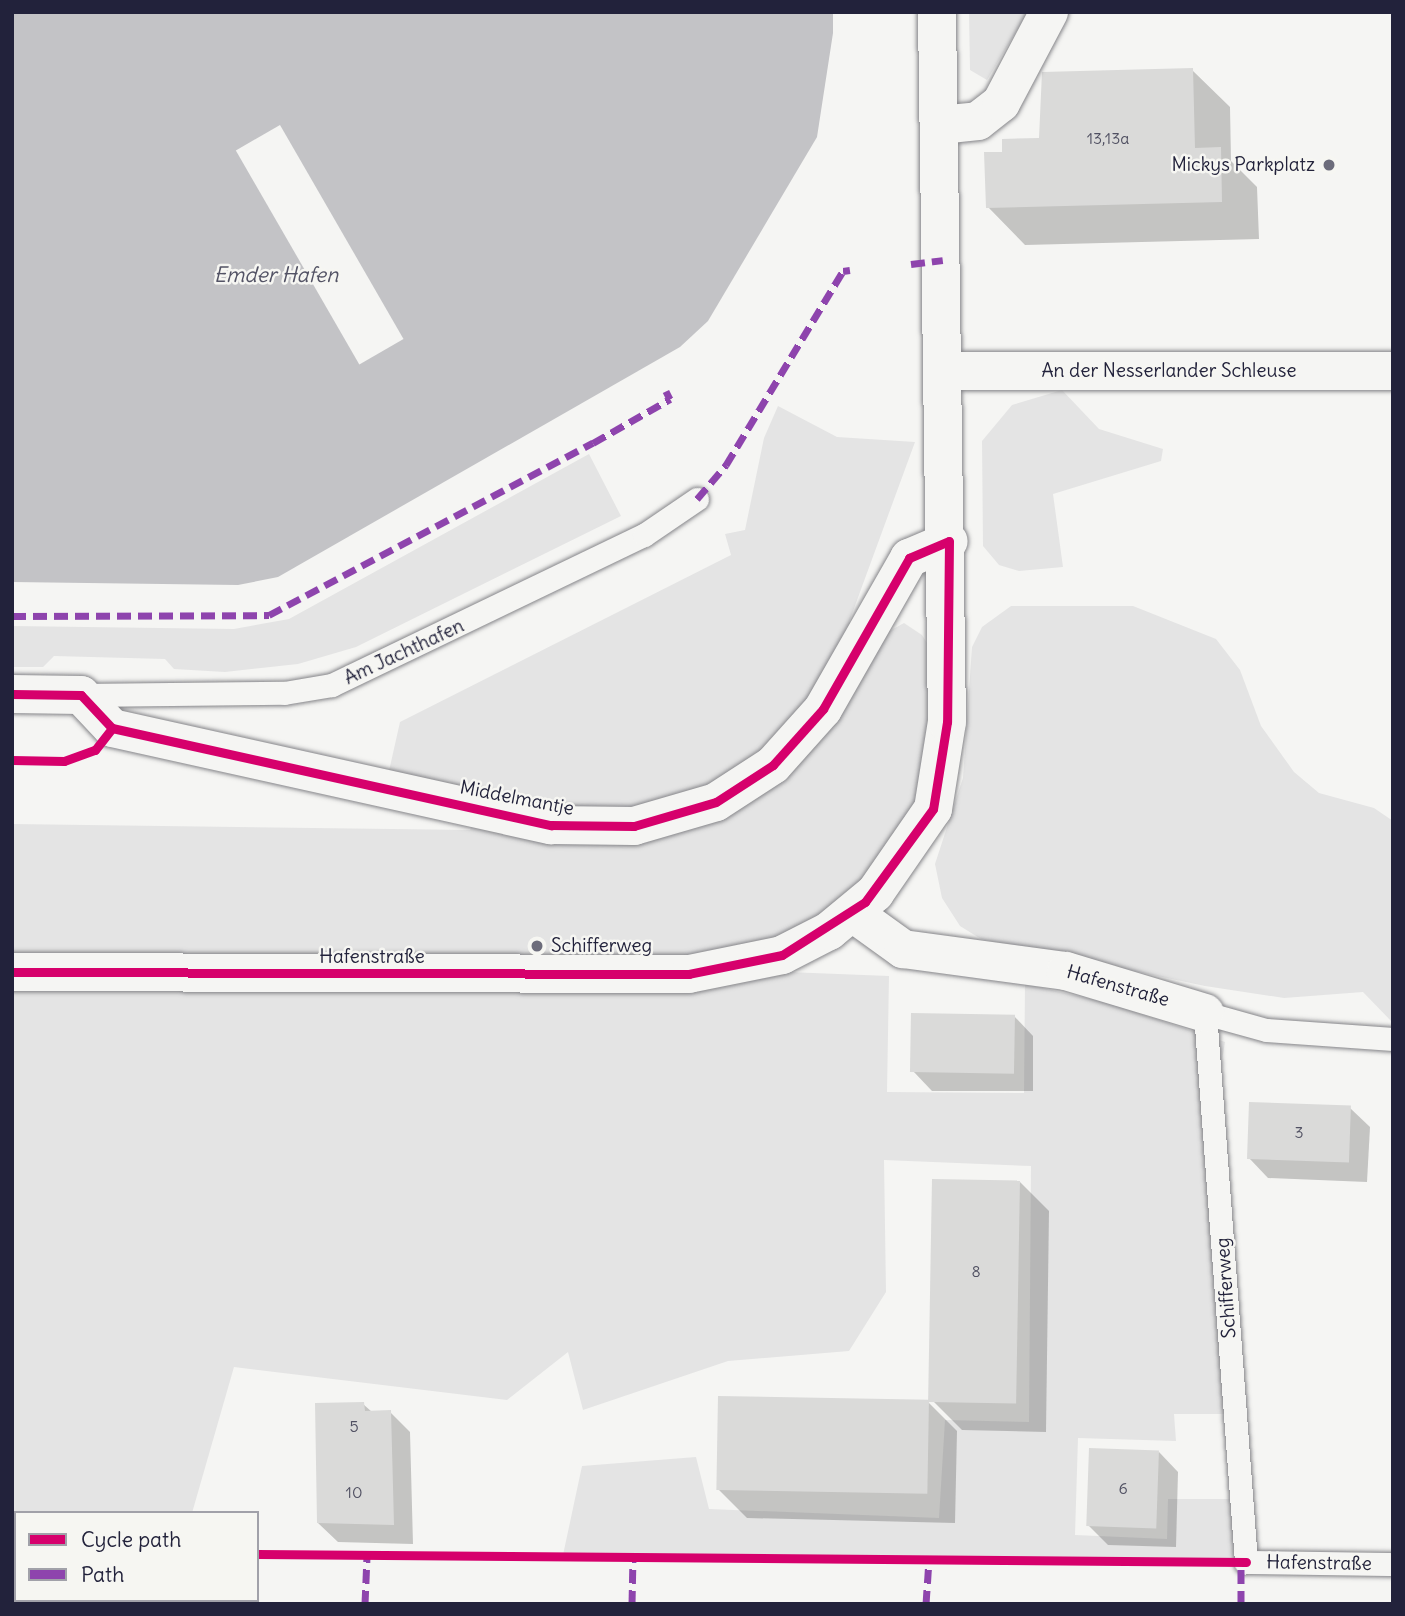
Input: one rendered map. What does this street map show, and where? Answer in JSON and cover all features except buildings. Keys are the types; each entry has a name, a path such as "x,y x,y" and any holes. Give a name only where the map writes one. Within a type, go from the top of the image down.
{"street":[{"path":"853,913 893,871 933,809 949,694 949,541 937,12"},
{"path":"940,125 978,121 1001,103 1049,12"},
{"name":"An der Nesserlander Schleuse","path":"946,371 1393,371"},
{"name":"Middelmantje","path":"81,695 112,728 551,825 634,827 716,802 773,765 823,709 909,558 949,541"},
{"path":"12,694 81,695"},
{"name":"Hafenstraße","path":"12,972 589,976 731,970 782,955 853,913 902,949 1066,971 1205,1013"}],"lane":[{"name":"Am Jachthafen","path":"81,695 284,694 332,685 644,535 697,499"},
{"name":"Hafenstraße","path":"1205,1013 1266,1030 1393,1039"},
{"name":"Schifferweg","path":"1205,1013 1246,1562"},
{"name":"Hafenstraße","path":"1246,1562 1393,1564"}],"shaded area":[{"path":"969,12 1028,12 987,80 970,70"},
{"path":"1062,390 1099,429 1163,449 1161,461 1053,494 1063,567 1019,571 999,565 983,546 982,441 1012,405"},
{"path":"778,406 837,437 915,442 849,622 886,633 904,623 922,635 950,680 947,722 893,871 735,970 889,976 887,1092 1024,1093 1025,984 1108,1003 1225,1042 1213,1115 1235,1414 1174,1414 1176,1441 1078,1438 1075,1535 1167,1539 1168,1499 1241,1499 1246,1562 563,1555 582,1466 696,1457 709,1509 939,1518 945,1420 1029,1422 1031,1166 884,1160 886,1292 849,1351 728,1361 583,1410 568,1352 507,1400 234,1367 193,1511 14,1511 14,1602 166,1604 12,1604 12,824 470,830 480,790 389,771 400,722 731,555 725,534 745,530 764,438"},
{"path":"589,454 621,516 356,647 298,664 225,672 174,669 165,659 54,656 43,667 12,667 12,626 234,629 289,619"},
{"path":"1011,606 1133,606 1216,639 1240,670 1261,726 1294,772 1319,793 1374,808 1393,821 1393,1023 1363,992 1284,998 1205,986 981,939 960,926 942,898 935,864 963,778 972,647 982,627"}],"water":[{"name":"Emder Hafen","path":"12,12 833,12 833,33 817,137 708,321 680,347 278,577 238,585 12,582"}],"pier":[{"path":"280,125 404,339 359,364 236,150"}],"marked path":[{"path":"911,264 943,260"},
{"path":"697,499 726,465 843,271 850,270"},
{"path":"12,616 269,615 593,443 670,399 666,391"},
{"path":"365,1604 367,1556"},
{"path":"632,1604 633,1557"},
{"path":"926,1604 929,1560"},
{"path":"1241,1562 1241,1604"}],"cycle path":[{"path":"12,694 81,695 112,728 551,825 634,826 716,802 773,765 823,709 909,558 949,541 947,722 933,809 865,902 782,955 689,974 12,972"},
{"path":"12,760 64,761 95,750 112,728"},
{"path":"259,1554 1246,1562"}],"place":[{"name":"Mickys Parkplatz","path":"1329,165"},
{"name":"Schifferweg","path":"537,946"}]}
